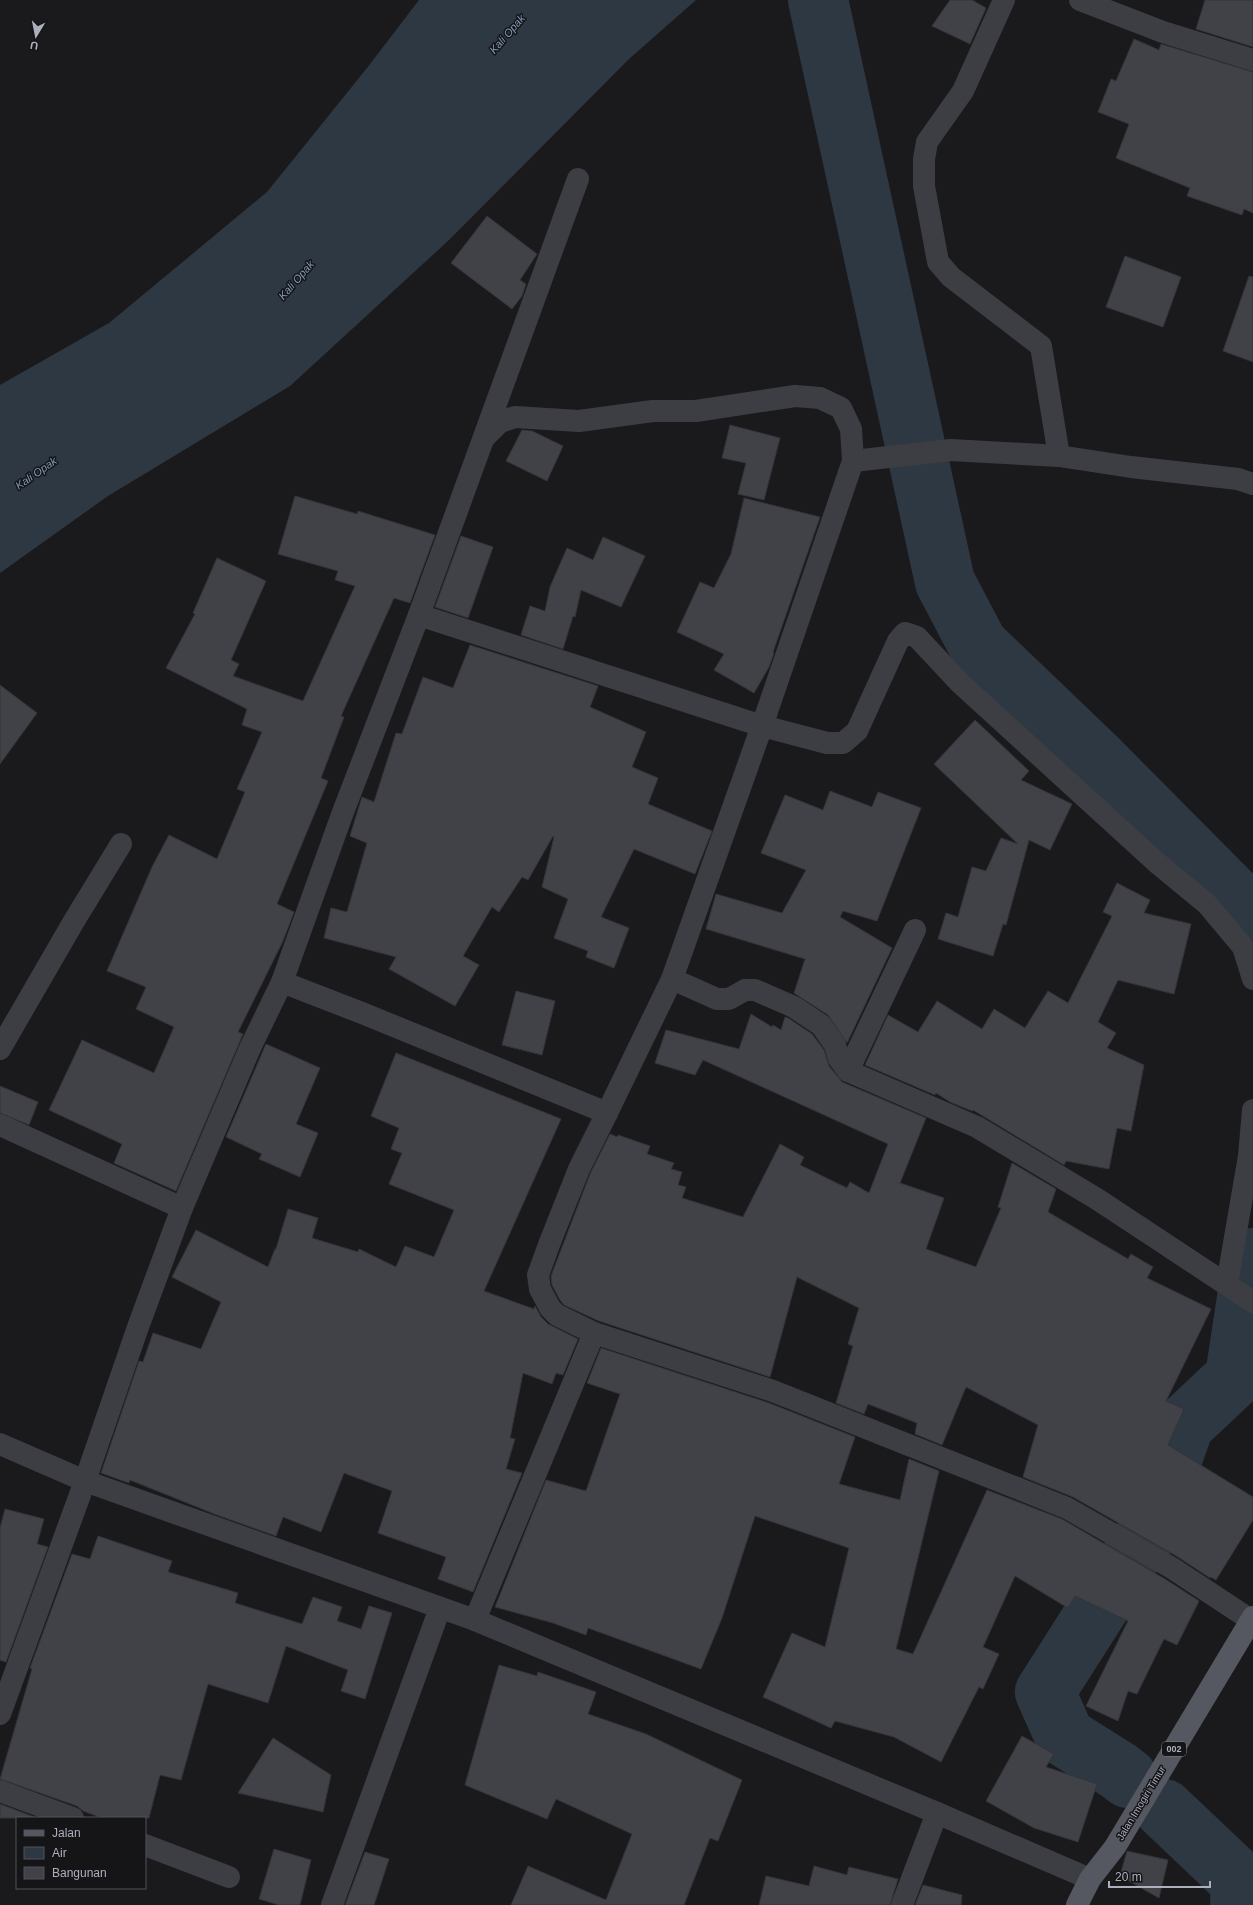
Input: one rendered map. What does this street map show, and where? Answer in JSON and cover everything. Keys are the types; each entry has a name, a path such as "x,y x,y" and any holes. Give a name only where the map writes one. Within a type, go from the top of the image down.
{"main road":[{"name":"Jalan Imogiri Timur","path":"1077,1905 1090,1879 1115,1847 1252,1619"}],"street":[{"path":"1004,0 963,91 927,142 924,160 924,186 938,262 950,277 1041,346 1059,456"},
{"path":"1080,0 1163,32 1253,60"},
{"path":"0,1714 182,1208 250,1048 282,982 342,812 418,615 578,179"},
{"path":"483,438 500,422 515,417 579,421 653,411 696,411 795,396 820,398 840,408 852,429 853,461 762,726 672,979 579,1169 538,1275 540,1289 550,1308 558,1316 594,1333 773,1391 1067,1508 1172,1568 1252,1619"},
{"path":"853,461 950,450 1059,456 1131,467 1238,479 1253,484"},
{"path":"418,615 762,726 827,743 843,742 857,731 898,641 905,633 917,637 960,683 1156,862 1208,904 1243,947 1253,979"},
{"path":"0,1049 74,920 121,844"},
{"path":"848,1071 915,930"},
{"path":"672,979 716,999 729,999 745,990 755,990 794,1007 821,1024 835,1044 839,1059 848,1071 977,1127 1097,1200 1250,1299"},
{"path":"282,982 607,1113"},
{"path":"1227,1284 1249,1156 1253,1110"},
{"path":"0,1125 182,1208"},
{"path":"475,1620 594,1333"},
{"path":"0,1444 85,1481 475,1620 937,1813 1090,1879"},
{"path":"332,1905 440,1608"},
{"path":"0,1790 70,1817"},
{"path":"902,1905 937,1813"},
{"path":"146,1845 229,1877"}],"water":[{"name":"Kali Opak","path":"419,0 696,0 629,59 449,240 290,386 108,496 0,573 0,385 109,323 267,192 367,68"}],"building":[{"path":"950,0 972,0 986,8 970,44 932,26"},
{"path":"1205,0 1253,0 1253,47 1196,29"},
{"path":"1134,39 1159,50 1161,44 1253,72 1253,213 1244,209 1242,215 1187,196 1190,188 1116,158 1129,124 1098,112 1111,79 1116,81"},
{"path":"487,216 537,254 520,280 526,284 522,296 512,309 451,263"},
{"path":"1125,256 1181,277 1163,327 1106,307"},
{"path":"1249,276 1253,277 1253,362 1223,351"},
{"path":"730,425 780,438 764,500 738,494 746,463 722,458"},
{"path":"522,430 532,431 563,446 547,481 506,461"},
{"path":"295,496 357,514 358,511 435,535 410,603 394,598 341,716 344,717 321,778 328,781 277,904 294,912 283,941 238,1032 243,1034 176,1191 114,1163 122,1144 49,1110 82,1040 154,1073 174,1027 136,1009 146,987 107,971 152,867 169,835 217,859 245,792 237,789 262,732 242,725 247,709 166,668 195,614 193,613 217,558 266,581 231,660 239,664 233,676 303,701 355,586 335,580 338,571 278,554"},
{"path":"744,498 820,517 769,667 754,693 714,670 724,654 677,632 700,582 714,588 731,554"},
{"path":"461,536 493,547 468,618 435,607"},
{"path":"603,537 645,556 621,607 581,590 575,617 573,616 563,649 521,635 530,606 545,611 550,587 567,548 593,560"},
{"path":"470,645 598,686 590,707 646,732 632,767 658,778 648,804 712,831 695,874 634,849 601,917 629,928 614,968 586,957 588,951 554,938 568,899 542,887 553,836 528,880 522,877 499,912 492,907 463,956 479,965 455,1006 389,969 396,957 324,938 331,908 347,912 367,843 350,836 362,797 374,802 396,733 402,734 423,677 453,688"},
{"path":"0,685 37,713 0,764"},
{"path":"975,720 1029,771 1021,780 1072,804 1050,850 1029,840 1006,925 1003,924 993,956 938,939 946,913 958,917 972,867 986,871 1001,838 1018,844 934,764"},
{"path":"830,791 872,807 878,792 921,808 877,921 843,911 840,917 892,948 847,1043 828,1015 794,993 805,959 706,929 716,894 782,913 806,870 761,853 785,795 823,810"},
{"path":"1117,883 1150,900 1144,913 1191,924 1174,994 1118,980 1098,1022 1116,1033 1107,1048 1144,1065 1131,1131 1117,1128 1109,1169 1066,1161 1064,1165 973,1110 972,1111 950,1102 936,1093 935,1095 865,1065 888,1015 918,1032 937,1001 982,1029 994,1009 1025,1028 1048,991 1068,1003 1112,916 1103,912"},
{"path":"516,991 555,1001 542,1055 502,1045"},
{"path":"751,1014 772,1027 773,1025 781,1030 785,1017 788,1018 812,1034 824,1050 829,1066 842,1082 926,1118 900,1183 944,1198 926,1249 976,1267 1001,1208 998,1207 1012,1163 1056,1189 1048,1212 1128,1259 1131,1254 1153,1267 1147,1278 1211,1309 1166,1401 1184,1409 1168,1445 1253,1497 1253,1520 1216,1580 1211,1577 1210,1578 1178,1557 1073,1497 1023,1477 1038,1425 966,1387 942,1445 915,1434 917,1423 868,1404 864,1414 836,1403 853,1346 848,1344 859,1308 797,1277 770,1377 599,1321 564,1305 552,1285 551,1276 590,1174 610,1134 617,1137 618,1135 650,1146 647,1154 674,1163 671,1169 682,1172 678,1185 686,1187 682,1198 743,1217 780,1144 804,1157 800,1165 847,1188 850,1182 869,1193 888,1144 703,1060 695,1075 655,1063 666,1030 739,1049"},
{"path":"266,1044 320,1068 296,1124 318,1133 300,1177 259,1159 262,1154 226,1137"},
{"path":"396,1053 561,1119 484,1291 534,1309 535,1306 541,1317 548,1324 578,1339 563,1375 556,1373 552,1384 523,1373 510,1438 515,1439 506,1469 522,1473 473,1592 438,1579 446,1557 378,1533 392,1491 344,1473 321,1532 283,1517 276,1536 217,1515 130,1480 129,1483 101,1473 139,1361 143,1362 153,1333 201,1349 221,1302 172,1277 196,1230 268,1267 276,1249 288,1209 318,1218 312,1238 358,1252 359,1249 396,1267 405,1246 434,1257 454,1210 389,1184 402,1153 391,1149 399,1128 371,1116"},
{"path":"0,1086 38,1102 29,1125 0,1113"},
{"path":"601,1348 769,1403 855,1437 839,1484 900,1500 909,1459 939,1471 896,1649 913,1654 987,1490 1062,1519 1165,1579 1199,1601 1177,1645 1164,1639 1137,1694 1128,1691 1118,1721 1086,1706 1128,1621 1075,1596 1068,1608 1015,1576 983,1647 999,1654 983,1689 979,1687 941,1762 894,1737 835,1721 831,1728 763,1697 792,1633 825,1647 849,1548 755,1516 722,1618 701,1669 588,1628 586,1635 553,1623 495,1607 546,1480 586,1491 620,1394 587,1383"},
{"path":"5,1509 44,1519 37,1544 48,1547 6,1662 0,1660 0,1528"},
{"path":"98,1536 172,1561 168,1572 238,1593 235,1603 302,1624 313,1597 342,1607 337,1621 361,1629 369,1606 392,1613 365,1699 341,1691 348,1670 286,1646 268,1703 208,1684 181,1780 160,1775 149,1818 99,1817 83,1811 77,1806 0,1779 32,1669 30,1668 72,1554 90,1559"},
{"path":"499,1665 537,1676 538,1672 596,1692 588,1714 646,1734 742,1780 718,1841 710,1838 684,1905 511,1905 528,1866 606,1900 632,1834 556,1799 547,1819 465,1785"},
{"path":"1022,1736 1054,1754 1046,1767 1097,1784 1078,1842 1034,1828 986,1801"},
{"path":"273,1738 331,1775 323,1812 238,1793"},
{"path":"0,1804 34,1817 16,1817 0,1818"},
{"path":"274,1849 311,1860 300,1905 279,1905 259,1899"},
{"path":"1127,1851 1168,1860 1159,1898 1120,1876"},
{"path":"365,1852 389,1859 374,1905 345,1905"},
{"path":"814,1866 847,1875 849,1867 898,1879 890,1905 759,1905 766,1876 809,1886"},
{"path":"923,1885 962,1895 961,1905 915,1905"}],"waterway":[{"path":"818,0 945,582 978,645 1096,758 1253,916"},
{"path":"1144,1539 1184,1425 1235,1377 1253,1258"},
{"path":"1128,1778 1065,1737 1045,1692 1129,1560"},
{"path":"1164,1809 1241,1882 1240,1905"}]}
